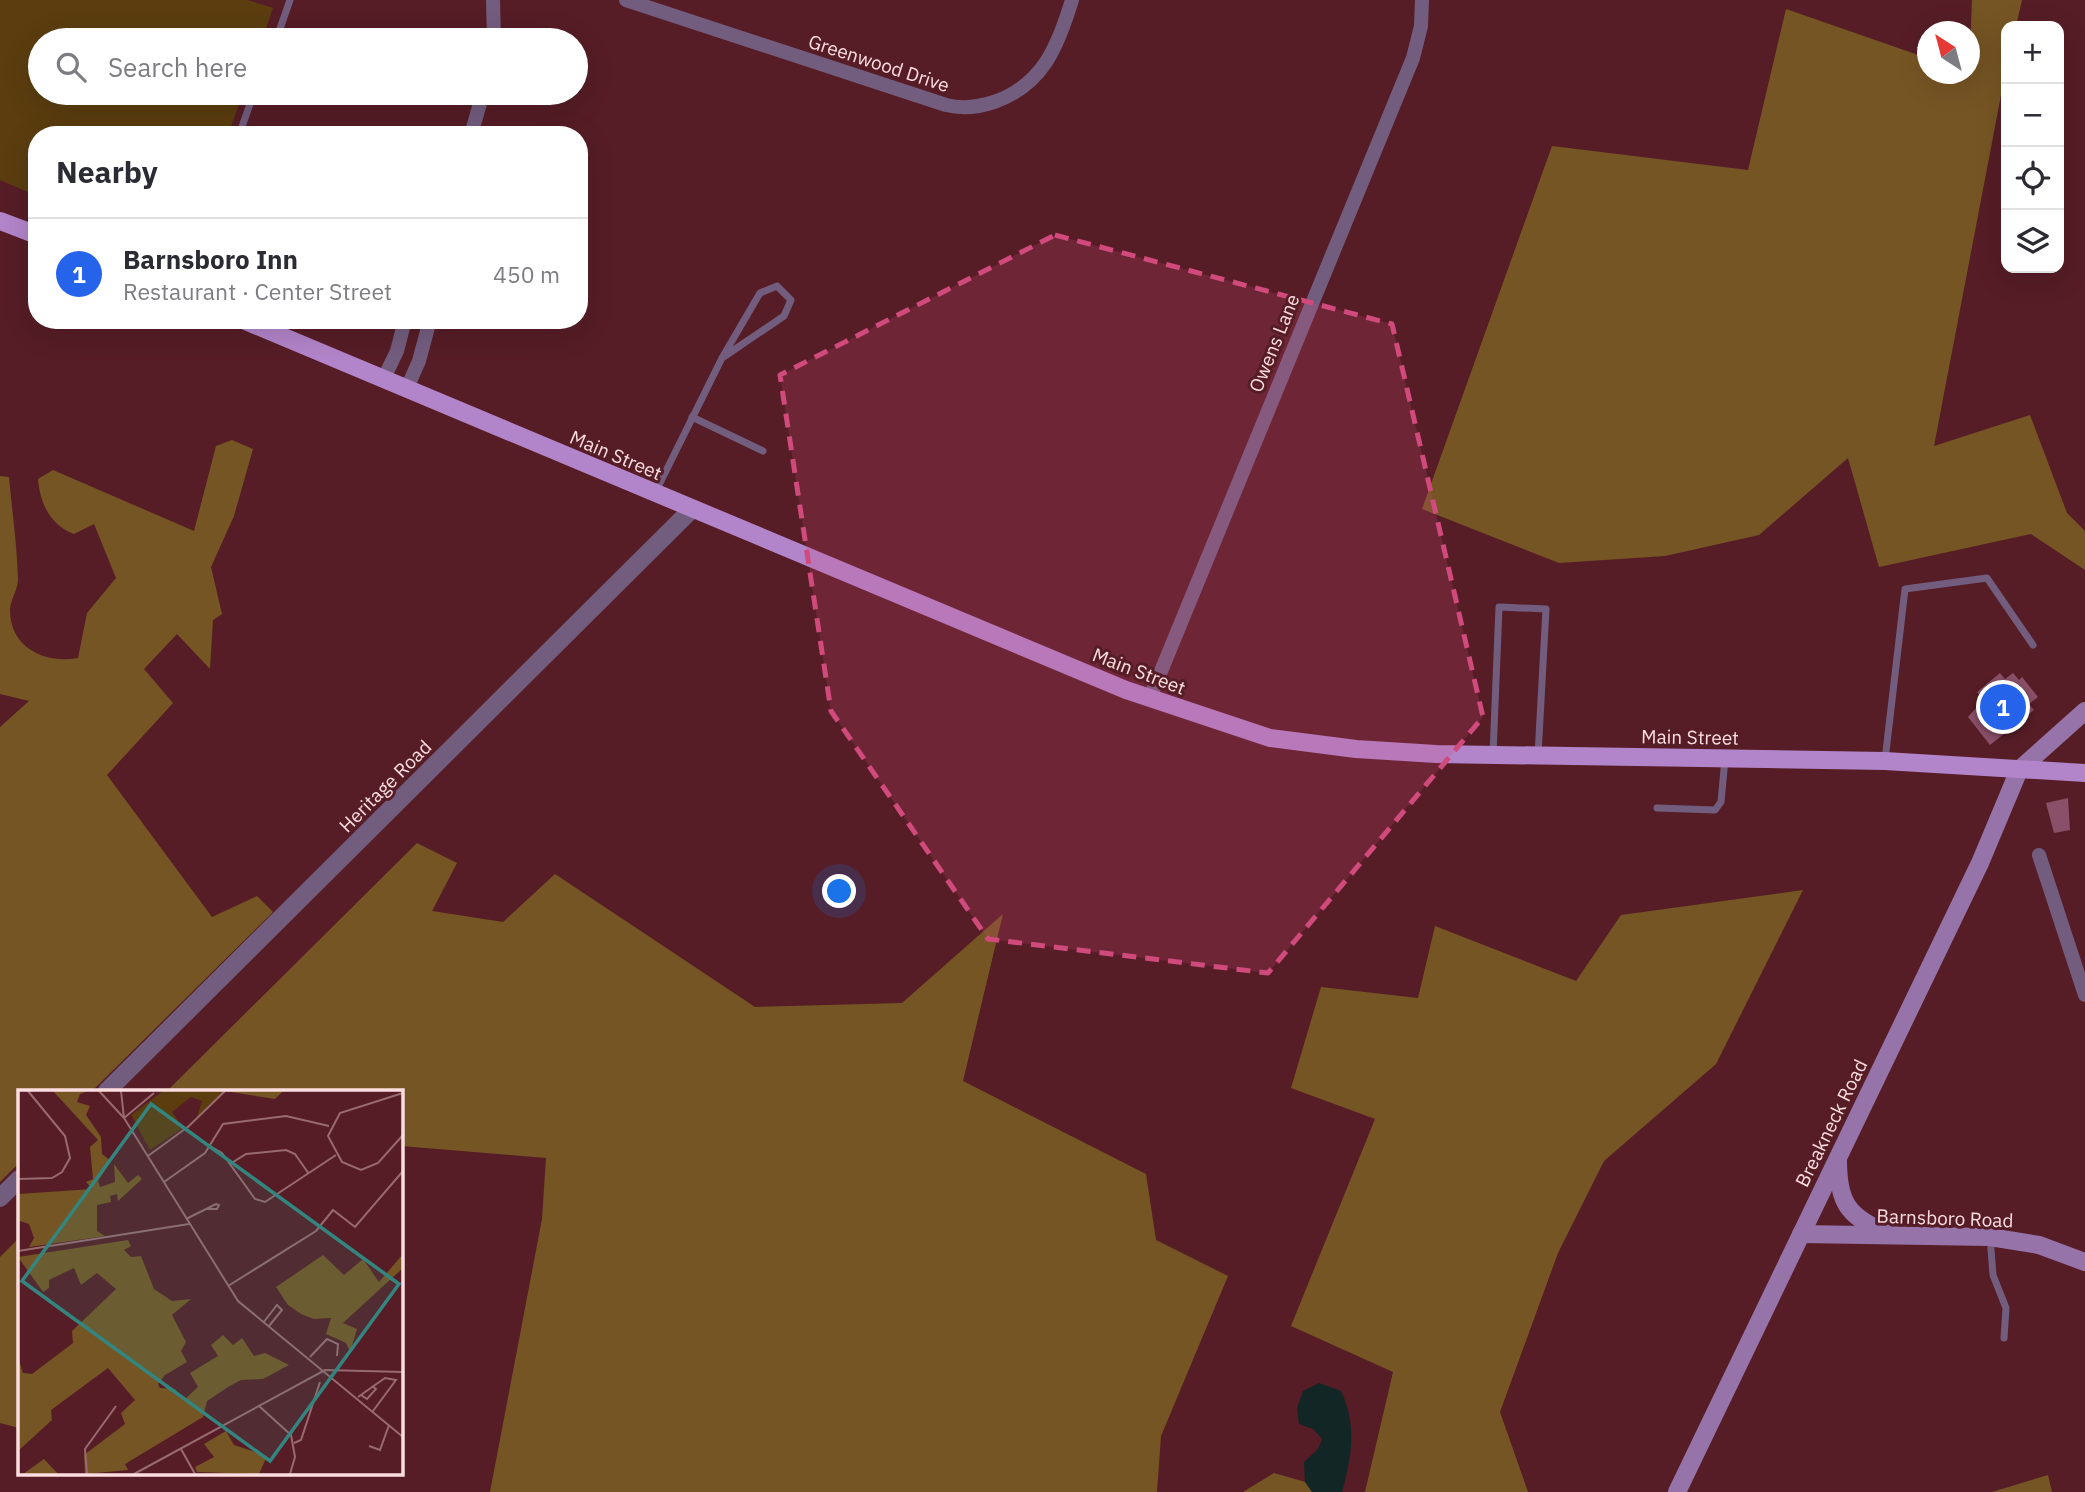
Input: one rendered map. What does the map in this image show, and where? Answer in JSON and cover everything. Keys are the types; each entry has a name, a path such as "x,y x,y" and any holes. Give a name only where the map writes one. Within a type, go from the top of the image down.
{"main road":[{"path":"0,221 28,232"},
{"name":"Main Street","path":"265,329 691,510 1150,698 1239,729 1306,745 1395,753 1885,761 2085,774"},
{"path":"2019,770 2085,711"},
{"name":"Breakneck Road","path":"1677,1492 1980,863 2019,770"},
{"path":"1838,1157 1838,1182 1843,1200 1853,1215 1893,1236"},
{"name":"Barnsboro Road","path":"1801,1234 1990,1237 2039,1245 2085,1262"}],"street":[{"path":"493,0 494,28"},
{"name":"Greenwood Drive","path":"626,0 946,105 970,107 1009,95 1040,73 1057,44 1072,0"},
{"path":"676,15 681,0"},
{"name":"Owens Lane","path":"1150,698 1413,58 1421,26 1422,0"},
{"path":"474,126 480,105"},
{"path":"384,378 397,351 403,329"},
{"path":"407,388 419,361 428,329"},
{"name":"Heritage Road","path":"108,1090 691,510"},
{"path":"2039,855 2085,996"},
{"path":"0,1198 18,1180"}],"lane":[{"path":"280,28 290,0"},
{"path":"242,126 250,105"},
{"path":"654,494 722,358 760,293 777,286 790,300 784,316 722,358"},
{"path":"692,417 763,451"},
{"path":"1885,761 1905,589 1987,578 2033,645"},
{"path":"1493,755 1499,607 1546,608 1538,756"},
{"path":"1657,808 1715,810 1721,802 1726,758"},
{"path":"1990,1237 1993,1275 2006,1308 2004,1338"}],"highlighted area":[{"path":"1055,235 1392,324 1483,717 1268,973 988,939 831,711 780,375"}],"shaded area":[{"path":"0,0 248,0 273,8 266,28 28,28 28,105 239,105 231,126 28,126 28,192 0,180"},
{"path":"1972,0 2022,0 2017,21 2001,21 2001,95 1934,446 2030,415 2067,513 2085,531 2085,570 2031,534 1879,567 1848,458 1759,535 1665,556 1559,563 1422,509 1552,146 1748,170 1786,9 1917,55 1917,84 1980,84 1980,21 1971,21"},
{"path":"232,440 253,449 234,516 211,567 222,614 213,620 210,669 177,634 144,669 173,703 107,775 212,917 257,896 273,912 93,1090 18,1090 18,1164 0,1182 0,727 29,701 0,694 0,476 9,477 18,579 10,610 16,634 23,643 42,655 78,658 87,613 116,578 94,524 74,534 59,525 44,505 38,479 53,470 194,531 216,446"},
{"path":"417,843 457,863 432,911 503,922 555,874 755,1007 902,1003 1003,914 963,1081 1146,1174 1156,1240 1228,1276 1161,1436 1157,1492 490,1492 542,1219 546,1158 402,1146 402,1090 168,1090"},
{"path":"1803,890 1716,1064 1604,1161 1558,1253 1500,1412 1528,1492 1365,1492 1393,1372 1291,1326 1375,1119 1291,1088 1321,987 1418,998 1435,926 1576,981 1621,915"},
{"path":"18,1239 18,1428 0,1423 0,1257"},
{"path":"1274,1473 1340,1492 1243,1492"},
{"path":"2048,1475 2052,1492 1992,1492"}],"water":[{"path":"1319,1383 1341,1391 1349,1416 1350,1453 1342,1492 1312,1492 1305,1482 1304,1462 1318,1449 1322,1439 1313,1429 1299,1424 1297,1408 1303,1391"}],"building":[{"path":"2000,673 2005,679 2013,673 2019,680 2022,677 2038,697 2029,704 2034,710 1990,745 1968,717 1983,700 1977,692"},
{"path":"2068,798 2070,830 2054,833 2046,803"}],"place":[{"name":"Barnsboro Inn","path":"2003,707"}]}
